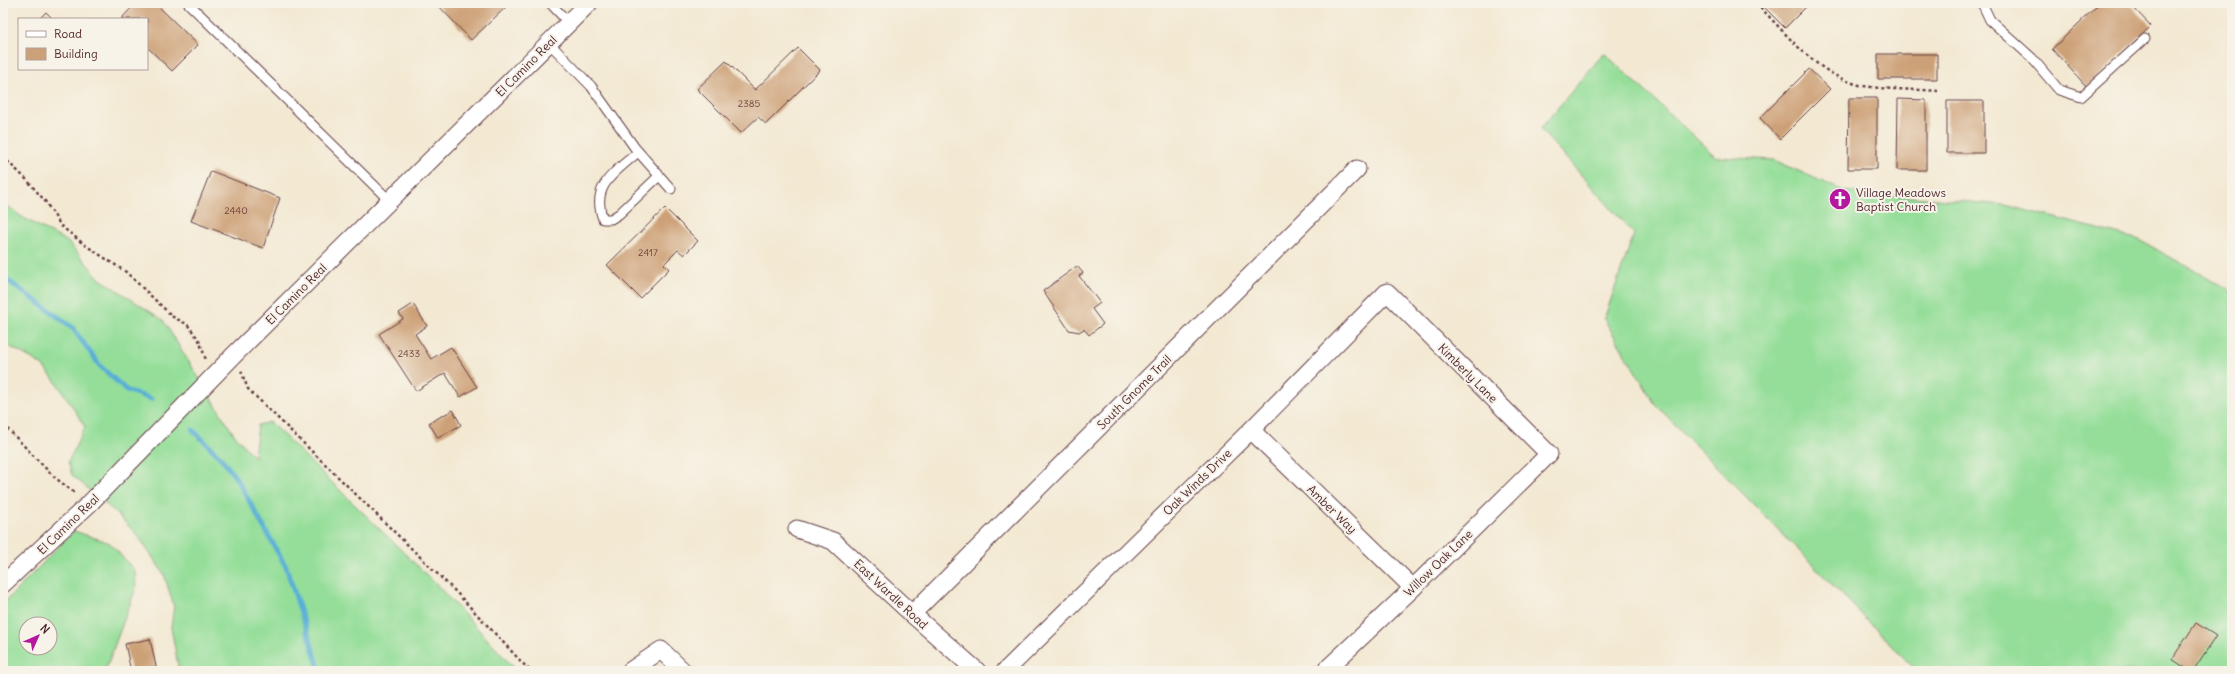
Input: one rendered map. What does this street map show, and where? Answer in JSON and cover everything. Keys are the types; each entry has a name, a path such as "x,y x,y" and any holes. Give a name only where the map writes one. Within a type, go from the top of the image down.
{"street":[{"name":"El Camino Real","path":"3,584 89,504 234,355 589,3"},
{"name":"South Gnome Trail","path":"912,614 1357,169"},
{"name":"Oak Winds Drive","path":"1005,671 1251,430 1387,292"},
{"name":"Kimberly Lane","path":"1387,292 1549,454"},
{"name":"Amber Way","path":"1251,430 1414,588"},
{"name":"Willow Oak Lane","path":"1325,671 1414,588 1549,454"},
{"name":"East Wardle Road","path":"797,528 833,540 912,614 977,671"},
{"path":"630,671 662,650 683,671"}],"lane":[{"path":"188,3 390,201"},
{"path":"550,3 569,23"},
{"path":"1982,3 1990,20 2032,58 2058,90 2081,96 2145,39"},
{"path":"549,43 591,86 638,152 671,189"},
{"path":"638,152 603,185 598,206 603,219 611,219 619,214 659,176"}],"path":[{"path":"1756,3 1817,64 1841,79 1864,86 1938,90"},
{"path":"3,157 26,179 45,201 61,226 85,245 126,272 173,317 187,324 199,340 207,362 208,382"},
{"path":"234,355 248,389 456,592 530,671"},
{"path":"3,424 53,476 89,504"}],"green space":[{"path":"1604,53 1716,157 1774,160 1843,191 2005,205 2140,240 2232,292 2232,671 1917,671 1655,404 1604,319 1634,234 1540,129"},
{"path":"3,203 22,217 68,242 100,279 163,320 233,433 254,457 258,425 270,422 435,583 517,671 179,671 171,627 174,607 164,574 138,536 115,512 72,475 68,462 85,427 64,394 40,364 3,342"},
{"path":"74,531 110,543 135,571 136,588 105,671 3,671 3,604"}],"building":[{"path":"136,3 155,3 198,45 172,71 148,48 148,18 122,18"},
{"path":"436,3 504,3 507,6 471,40"},
{"path":"1760,3 1810,3 1785,28"},
{"path":"2100,3 2129,3 2151,26 2087,87 2052,49"},
{"path":"46,12 52,18 40,18"},
{"path":"798,48 820,70 766,124 758,117 741,133 697,89 726,61 755,90"},
{"path":"1878,54 1937,54 1937,79 1878,79"},
{"path":"1809,69 1830,89 1780,139 1760,118"},
{"path":"1849,98 1877,98 1877,169 1848,169"},
{"path":"1898,99 1926,100 1926,170 1897,170"},
{"path":"1947,101 1984,101 1984,153 1947,153"},
{"path":"211,171 280,198 263,248 191,221"},
{"path":"665,208 698,241 684,255 678,250 664,264 669,269 640,298 607,265"},
{"path":"1077,266 1083,273 1079,276 1100,303 1092,309 1103,324 1089,335 1084,329 1079,332 1069,330 1043,291"},
{"path":"413,304 427,326 415,334 431,359 451,347 477,387 460,397 445,373 416,391 379,334 403,319 399,313"},
{"path":"453,410 461,425 438,438 429,423"},
{"path":"2196,623 2216,636 2193,671 2190,671 2172,659"},
{"path":"150,639 157,671 131,671 125,644"}],"waterway":[{"path":"3,277 72,327 100,366 126,390 151,399"},
{"path":"193,430 221,458 238,481 286,567 320,671"}],"place":[{"name":"Village Meadows Baptist Church","path":"1840,199"}]}
